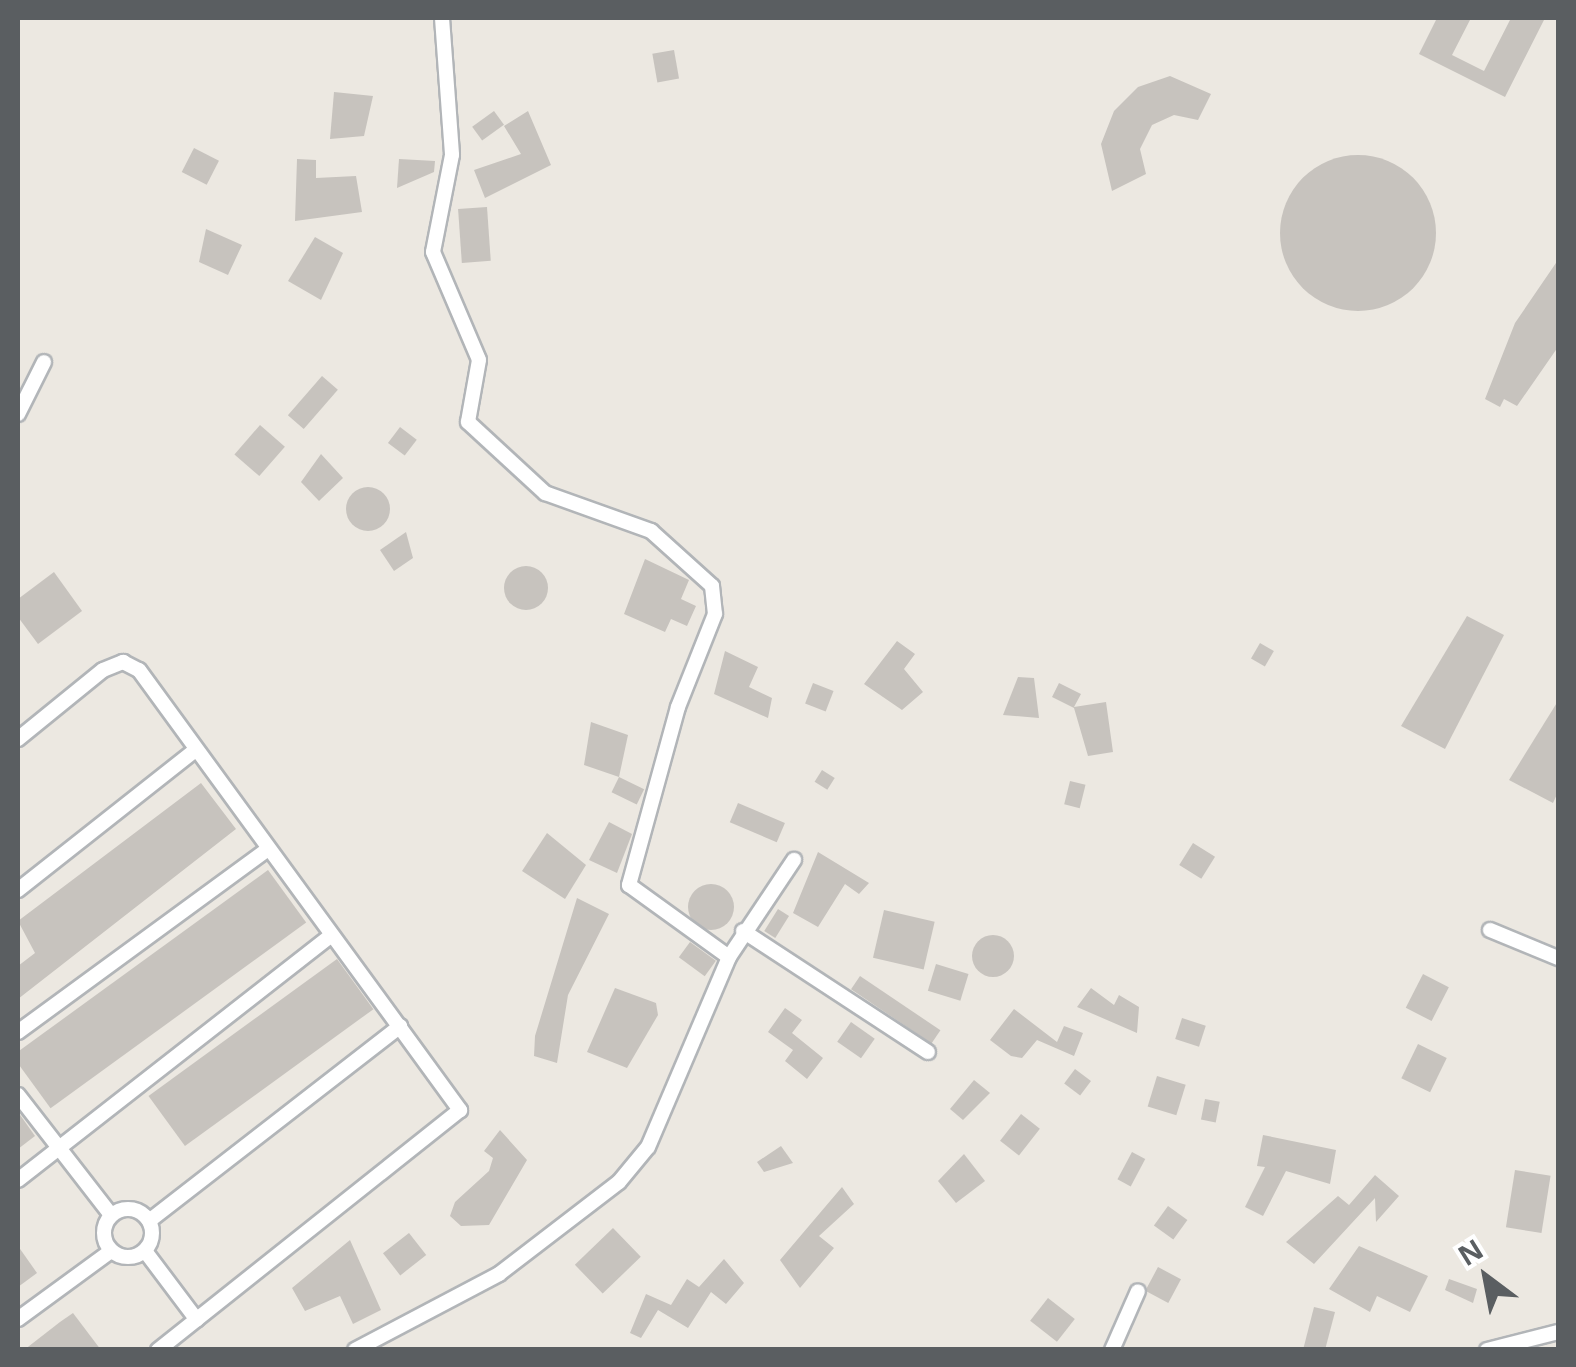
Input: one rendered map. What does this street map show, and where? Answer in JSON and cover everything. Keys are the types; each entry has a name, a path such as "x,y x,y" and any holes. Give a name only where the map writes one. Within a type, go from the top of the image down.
{"street":[{"path":"442,18 452,154 434,252 479,360 468,422 546,492 651,530 712,586 716,614 678,707 629,886 729,957"},
{"path":"18,414 44,362"},
{"path":"18,739 123,662 139,670 264,852 456,1100 454,1122 158,1350"},
{"path":"18,890 195,750"},
{"path":"18,1032 264,852"},
{"path":"355,1350 499,1274 619,1182 648,1146 743,931 794,860"},
{"path":"1490,930 1558,958"},
{"path":"743,931 928,1052"},
{"path":"18,1180 330,936"},
{"path":"197,1320 145,1250 149,1221 400,1026"},
{"path":"18,1095 111,1215"},
{"path":"111,1251 104,1229 111,1215 132,1209 149,1221"},
{"path":"18,1319 111,1251 145,1250"},
{"path":"1112,1350 1138,1291"},
{"path":"1487,1350 1558,1332"}],"building":[{"path":"1437,18 1471,18 1452,55 1484,71 1511,18 1545,18 1505,97 1419,54"},
{"path":"674,50 679,79 657,82 652,54"},
{"path":"1170,76 1211,94 1198,120 1174,115 1152,125 1140,149 1146,174 1112,191 1101,144 1114,111 1138,87"},
{"path":"334,92 373,96 364,136 330,139"},
{"path":"494,111 504,125 482,141 472,127"},
{"path":"528,111 551,165 485,198 474,170 521,154 504,126"},
{"path":"194,148 219,161 207,185 182,172"},
{"path":"1358,155 1388,161 1413,178 1430,203 1436,233 1430,263 1413,288 1388,305 1358,311 1328,305 1303,288 1286,263 1280,233 1286,203 1303,178 1328,161"},
{"path":"297,159 316,160 316,178 356,176 362,212 295,221"},
{"path":"399,159 435,161 434,172 397,188"},
{"path":"487,207 491,261 462,263 458,209"},
{"path":"206,229 242,245 228,275 199,262"},
{"path":"315,237 343,253 321,300 288,281"},
{"path":"1558,260 1558,347 1517,406 1504,399 1500,407 1485,399 1515,323"},
{"path":"322,376 338,390 304,429 288,415"},
{"path":"260,425 285,447 259,476 234,454"},
{"path":"400,427 417,440 405,456 388,443"},
{"path":"321,454 343,478 319,501 301,482"},
{"path":"368,487 383,494 390,509 383,524 368,531 353,524 346,509 353,494"},
{"path":"406,532 413,558 394,571 380,550"},
{"path":"645,559 689,580 681,599 696,606 687,626 671,619 665,632 624,614"},
{"path":"526,566 541,573 548,588 541,603 526,610 511,603 504,588 511,573"},
{"path":"54,572 82,611 38,644 18,617 18,599"},
{"path":"1467,616 1504,635 1445,749 1401,726"},
{"path":"897,641 915,654 904,669 923,692 902,710 864,684"},
{"path":"1260,643 1274,651 1265,667 1251,659"},
{"path":"725,651 758,667 749,687 772,698 768,718 714,694"},
{"path":"1018,677 1034,678 1039,718 1003,715"},
{"path":"813,683 834,691 826,711 805,704"},
{"path":"1059,683 1081,694 1074,707 1106,702 1113,752 1088,756 1074,708 1052,697"},
{"path":"1558,701 1558,792 1553,803 1509,780"},
{"path":"591,722 628,735 619,777 584,765"},
{"path":"822,770 835,778 827,790 815,782"},
{"path":"619,777 644,789 637,805 612,792"},
{"path":"1070,781 1086,785 1080,808 1064,804"},
{"path":"201,783 236,829 18,999 18,966 35,953 18,921"},
{"path":"738,803 785,823 777,842 730,822"},
{"path":"609,822 632,834 617,873 589,860"},
{"path":"547,833 586,865 565,899 522,871"},
{"path":"1193,843 1215,857 1201,879 1179,865"},
{"path":"818,852 869,883 859,894 845,884 818,927 793,913"},
{"path":"268,870 306,923 51,1108 18,1064 18,1052"},
{"path":"711,884 727,891 734,907 727,923 711,930 695,923 688,907 695,891"},
{"path":"577,898 609,914 568,995 557,1063 534,1056 535,1036"},
{"path":"778,909 789,916 775,938 764,931"},
{"path":"884,910 935,922 924,969 873,958"},
{"path":"993,935 1008,941 1014,956 1008,971 993,977 978,971 972,956 978,941"},
{"path":"690,942 716,961 705,976 679,957"},
{"path":"337,959 373,1009 185,1146 148,1096"},
{"path":"936,964 969,974 960,1001 928,991"},
{"path":"1423,974 1449,987 1432,1021 1406,1008"},
{"path":"860,976 940,1030 931,1044 851,989"},
{"path":"615,988 656,1003 658,1015 627,1068 587,1052"},
{"path":"1091,988 1114,1005 1119,995 1139,1007 1137,1033 1077,1007"},
{"path":"785,1008 802,1020 792,1033 823,1058 807,1079 785,1061 793,1050 768,1032"},
{"path":"1014,1009 1057,1042 1064,1026 1083,1033 1074,1056 1037,1040 1022,1058 1011,1056 990,1040"},
{"path":"1182,1018 1206,1026 1199,1047 1175,1039"},
{"path":"851,1022 875,1039 861,1058 837,1042"},
{"path":"1418,1044 1447,1058 1430,1092 1401,1078"},
{"path":"1075,1069 1091,1081 1080,1095 1064,1083"},
{"path":"1157,1076 1186,1085 1176,1115 1148,1107"},
{"path":"974,1080 990,1093 963,1120 950,1109"},
{"path":"1205,1099 1220,1102 1216,1122 1201,1120"},
{"path":"18,1112 35,1136 18,1149"},
{"path":"1021,1114 1040,1129 1019,1156 1000,1141"},
{"path":"500,1130 527,1160 489,1225 461,1226 450,1216 455,1202 489,1171 493,1158 484,1151"},
{"path":"1263,1135 1336,1150 1330,1184 1286,1171 1263,1216 1245,1207 1265,1167 1257,1166"},
{"path":"781,1146 793,1163 764,1172 757,1162"},
{"path":"1132,1152 1145,1159 1131,1186 1117,1179"},
{"path":"964,1154 985,1181 956,1203 938,1181"},
{"path":"1515,1170 1551,1176 1541,1233 1506,1227"},
{"path":"1375,1175 1399,1196 1376,1222 1375,1198 1314,1264 1286,1242 1338,1196 1349,1205"},
{"path":"842,1187 854,1204 819,1236 834,1248 800,1288 780,1260"},
{"path":"1168,1206 1187,1220 1173,1240 1154,1225"},
{"path":"613,1228 641,1257 603,1294 575,1265"},
{"path":"409,1233 426,1255 400,1275 383,1253"},
{"path":"350,1240 381,1310 353,1324 340,1296 305,1311 292,1288"},
{"path":"18,1246 37,1273 18,1287"},
{"path":"1359,1246 1428,1276 1410,1312 1377,1296 1370,1312 1329,1289"},
{"path":"724,1259 744,1283 726,1304 711,1292 688,1328 658,1310 641,1338 630,1333 646,1294 671,1305 687,1279 699,1287"},
{"path":"1158,1267 1181,1279 1168,1303 1145,1291"},
{"path":"1449,1279 1477,1289 1473,1303 1445,1290"},
{"path":"1048,1298 1075,1319 1057,1342 1030,1321"},
{"path":"1314,1307 1335,1312 1325,1350 1303,1350"},
{"path":"73,1313 101,1350 24,1350 60,1322"}]}
